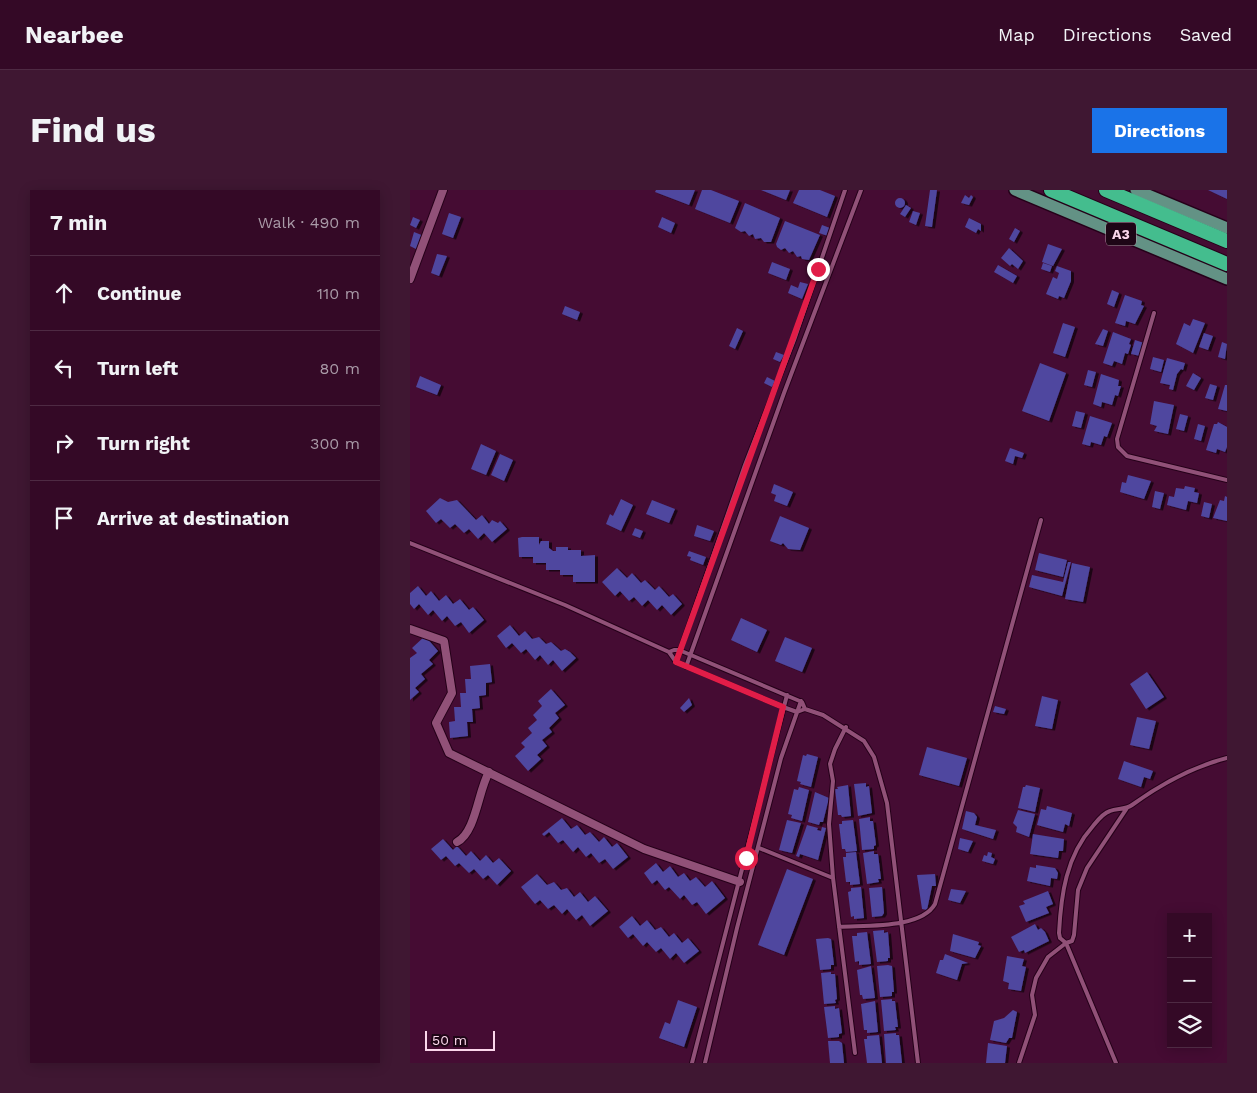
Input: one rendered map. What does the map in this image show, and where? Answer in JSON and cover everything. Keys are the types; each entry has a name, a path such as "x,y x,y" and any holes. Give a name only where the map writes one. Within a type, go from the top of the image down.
{"highway":[{"name":"A3","path":"1051,190 1227,264"},
{"name":"A3","path":"1106,190 1227,241"}],"main road":[{"name":"A3","path":"1015,190 1227,279"},
{"path":"1136,190 1227,228"}],"street":[{"path":"410,279 443,190"},
{"path":"410,630 444,641 452,693 436,723 449,753 644,849 740,882"},
{"path":"457,842 470,828 482,783 489,772"}],"lane":[{"path":"676,662 745,465 794,340 845,190"},
{"path":"686,667 784,393 861,190"},
{"path":"1154,313 1117,439 1118,447 1127,456 1227,480"},
{"path":"839,927 902,922 922,918 930,912 935,904 1041,520"},
{"path":"410,543 565,605 669,652 676,662 686,667 797,712 805,709 823,715 864,741 874,757 887,803 918,1063"},
{"path":"669,652 679,650 787,695 801,701 805,709"},
{"path":"692,1063 787,695"},
{"path":"706,1063 737,928 781,758 801,701"},
{"path":"846,728 834,749 830,764 834,781 829,824 833,878 855,1053"},
{"path":"1116,1063 1066,943 1060,938 1063,887 1078,846 1099,818 1110,811 1127,808 1167,782 1211,762 1227,758"},
{"path":"1019,1063 1034,1015 1032,995 1036,978 1048,957 1066,943 1072,941 1078,890 1087,868 1127,808"},
{"path":"759,848 833,878"}],"building":[{"path":"656,190 695,190 689,205 655,192"},
{"path":"702,190 711,190 739,201 730,223 695,209"},
{"path":"761,190 790,190 786,200"},
{"path":"799,190 820,190 835,196 827,217 793,203"},
{"path":"930,190 937,190 932,227 925,226"},
{"path":"1208,190 1227,190 1227,199"},
{"path":"965,195 969,198 971,195 973,197 969,205 961,203"},
{"path":"898,198 902,198 905,203 904,207 898,208 895,205 895,201"},
{"path":"745,203 780,218 771,242 764,242 761,238 755,239 753,234 749,236 745,231 741,232 735,228"},
{"path":"906,205 911,208 905,217 900,214"},
{"path":"913,211 920,213 916,225 909,222"},
{"path":"449,213 461,217 453,238 442,234"},
{"path":"413,217 420,220 416,228 410,225"},
{"path":"662,217 675,223 671,233 658,227"},
{"path":"969,218 981,224 981,231 978,229 976,233 965,227"},
{"path":"785,221 820,235 809,260 802,259 801,256 797,257 793,251 789,253 785,248 781,250 777,247 776,244"},
{"path":"822,225 830,228 828,236 819,233"},
{"path":"1015,228 1020,231 1014,242 1009,239"},
{"path":"414,232 424,236 418,250 410,246"},
{"path":"1048,244 1062,249 1053,266 1042,262"},
{"path":"1009,248 1023,261 1018,269 1012,264 1010,266 1001,258"},
{"path":"437,254 447,256 439,276 431,273"},
{"path":"772,262 790,269 786,280 768,273"},
{"path":"1043,263 1052,266 1050,272 1041,269"},
{"path":"998,265 1017,276 1013,283 994,272"},
{"path":"1057,266 1071,271 1071,281 1064,298 1059,296 1058,299 1046,294 1053,277 1057,279 1059,273 1055,271"},
{"path":"800,282 808,284 802,299 788,293 791,285 798,288"},
{"path":"1112,290 1119,293 1114,307 1107,304"},
{"path":"1125,295 1142,301 1141,305 1144,306 1135,324 1126,321 1125,326 1115,323"},
{"path":"565,306 580,312 577,320 562,314"},
{"path":"1193,319 1205,323 1193,353 1176,344 1184,323 1190,326"},
{"path":"1063,323 1075,327 1065,357 1053,353"},
{"path":"737,328 743,331 735,349 729,346"},
{"path":"1103,329 1108,331 1103,346 1095,344"},
{"path":"1113,332 1131,339 1129,344 1131,345 1128,354 1125,353 1122,364 1114,361 1112,366 1103,363"},
{"path":"1204,333 1213,336 1208,350 1199,347"},
{"path":"1135,340 1144,343 1140,356 1131,354"},
{"path":"1222,342 1227,344 1225,359 1218,357"},
{"path":"776,352 784,355 780,362 773,359"},
{"path":"1153,357 1164,360 1161,372 1150,369"},
{"path":"1167,358 1185,363 1183,370 1181,369 1177,374 1173,390 1169,389 1170,385 1160,383"},
{"path":"1040,363 1066,373 1049,421 1022,411"},
{"path":"1088,370 1096,372 1092,387 1084,385"},
{"path":"1193,373 1201,378 1194,390 1186,386"},
{"path":"1101,374 1119,380 1118,386 1121,386 1118,396 1115,395 1112,405 1102,402 1101,407 1093,404"},
{"path":"420,376 441,385 437,395 416,387"},
{"path":"767,377 775,381 772,387 764,383"},
{"path":"1210,384 1217,386 1213,400 1205,398"},
{"path":"1225,385 1227,385 1227,411 1218,409"},
{"path":"1154,401 1174,405 1168,434 1154,431 1157,426 1150,424"},
{"path":"1076,411 1085,413 1081,428 1072,426"},
{"path":"1180,414 1188,416 1184,431 1176,429"},
{"path":"1090,416 1112,423 1107,437 1104,436 1101,445 1091,442 1090,446 1082,444"},
{"path":"1218,422 1227,427 1227,447 1225,452 1217,449 1216,453 1206,450 1214,424"},
{"path":"1198,424 1205,426 1201,441 1194,439"},
{"path":"481,444 496,451 486,475 471,469"},
{"path":"1010,448 1024,453 1022,458 1015,456 1013,464 1005,461"},
{"path":"500,454 513,460 504,481 491,475"},
{"path":"1128,475 1151,481 1144,499 1120,492 1122,482 1126,483"},
{"path":"774,484 793,492 787,506 774,501 776,495 771,493"},
{"path":"1185,486 1195,488 1194,492 1199,493 1197,503 1188,501 1186,510 1167,505 1169,496 1174,497 1176,488 1184,489"},
{"path":"1155,491 1164,493 1160,509 1152,507"},
{"path":"1225,496 1227,497 1227,521 1213,518 1220,500 1224,501"},
{"path":"440,498 448,502 457,500 476,520 482,515 489,524 492,520 498,523 500,521 507,529 492,542 484,533 478,539 469,529 464,533 455,524 450,528 441,519 436,523 426,511"},
{"path":"621,499 633,505 621,531 606,524 610,514 613,516"},
{"path":"652,500 675,509 669,523 646,514"},
{"path":"1204,502 1212,504 1209,518 1201,516"},
{"path":"780,516 809,528 800,550 788,549 783,543 781,545 770,541"},
{"path":"697,525 714,531 710,541 694,536"},
{"path":"635,528 643,531 640,538 632,535"},
{"path":"539,537 539,545 541,541 549,541 549,548 553,551 556,551 556,547 568,547 568,550 581,550 581,556 595,555 595,582 573,582 573,575 560,575 560,570 546,570 546,563 533,563 533,557 519,557 518,538"},
{"path":"689,551 706,557 703,565 690,560 691,557 687,556"},
{"path":"1039,553 1067,560 1063,577 1035,570"},
{"path":"1068,562 1071,562 1062,596 1029,587 1032,575 1063,582"},
{"path":"1072,563 1090,567 1083,602 1065,599"},
{"path":"617,568 627,578 632,573 641,583 645,580 655,590 659,586 669,597 673,594 682,604 671,615 662,605 657,610 648,600 642,606 634,597 629,601 620,591 615,596 602,582"},
{"path":"418,586 426,596 431,591 439,601 446,595 453,604 460,599 469,610 473,607 484,620 469,633 461,622 455,626 447,616 442,621 433,610 428,615 419,604 414,609 410,604 410,593"},
{"path":"741,618 767,630 757,652 731,640"},
{"path":"510,625 519,636 525,631 532,639 539,637 546,644 551,642 561,651 565,649 576,658 562,671 553,660 548,665 540,655 535,660 526,649 521,653 512,643 506,648 497,636"},
{"path":"425,636 438,651 429,660 433,664 421,674 425,679 415,688 419,692 410,700 410,658 417,653 412,648"},
{"path":"785,637 812,648 802,672 775,661"},
{"path":"490,664 492,682 486,683 486,695 479,696 480,708 472,709 473,722 467,722 468,736 450,738 449,722 455,721 454,707 461,707 460,693 466,693 465,679 471,679 470,666"},
{"path":"1147,672 1164,697 1146,709 1130,684"},
{"path":"551,689 565,705 555,713 559,718 549,728 552,732 542,740 547,746 537,755 541,759 528,771 515,756 525,747 521,743 532,733 528,728 537,720 533,715 542,706 538,701"},
{"path":"1042,696 1058,700 1052,729 1035,726"},
{"path":"689,698 692,705 684,712 680,708"},
{"path":"995,706 1006,709 1004,714 993,712"},
{"path":"1137,717 1156,721 1149,749 1130,745"},
{"path":"927,747 967,758 959,786 919,775"},
{"path":"807,754 818,757 811,787 800,784 801,782 797,781 803,755 806,756"},
{"path":"1124,761 1153,771 1150,779 1144,777 1141,787 1118,779"},
{"path":"866,783 866,787 869,786 872,813 858,816 854,784"},
{"path":"848,785 851,816 842,817 838,815 835,789"},
{"path":"1026,785 1040,788 1035,812 1018,808 1023,787"},
{"path":"799,787 809,790 802,821 791,818 792,815 788,814 794,789 798,790"},
{"path":"815,792 829,798 823,822 820,822 819,825 808,822"},
{"path":"1047,806 1072,813 1069,826 1065,824 1063,832 1037,825 1041,809 1046,810"},
{"path":"1018,810 1035,814 1029,837 1016,832 1017,827 1013,823"},
{"path":"966,811 974,813 977,817 975,825 996,830 993,839 962,829"},
{"path":"870,817 870,821 873,821 876,845 874,849 862,850 859,819"},
{"path":"562,818 571,829 577,825 585,835 590,832 599,842 604,837 612,847 617,843 628,857 613,869 605,859 599,863 591,853 586,857 578,847 573,852 563,840 558,843 549,832 544,836 542,834"},
{"path":"787,820 801,823 792,853 779,850"},
{"path":"853,820 857,851 846,852 845,849 842,849 839,824 842,824 842,821"},
{"path":"807,825 818,828 817,830 821,831 822,827 826,828 818,860 800,854 799,857 796,856"},
{"path":"1033,834 1064,839 1063,851 1059,851 1058,858 1030,854"},
{"path":"960,838 973,841 968,852 958,849"},
{"path":"443,839 453,850 457,846 466,856 471,851 480,861 486,855 493,863 499,858 511,871 497,885 488,875 483,879 474,869 469,873 459,863 455,866 446,856 441,860 431,849"},
{"path":"874,851 874,854 878,854 881,879 878,879 879,882 867,884 863,853"},
{"path":"856,852 860,884 850,885 850,882 846,882 843,857 846,857 846,853"},
{"path":"988,852 992,853 991,857 995,859 993,864 982,861 984,855 987,856"},
{"path":"656,863 663,872 670,866 678,877 684,873 690,881 696,877 705,887 712,881 725,898 706,914 697,902 692,905 684,895 680,899 669,887 665,890 657,880 652,884 644,873"},
{"path":"1036,865 1055,868 1058,873 1057,879 1051,878 1050,886 1027,881 1030,867 1036,868"},
{"path":"787,869 813,879 784,955 758,945"},
{"path":"537,874 547,885 554,882 561,890 567,888 574,897 580,892 588,902 595,896 608,911 590,926 582,915 576,920 567,909 562,914 554,905 548,909 540,900 535,904 521,887"},
{"path":"935,874 936,886 932,886 927,910 922,909 917,875"},
{"path":"861,887 864,918 854,919 854,916 851,917 848,892 851,891 851,888"},
{"path":"882,887 884,913 882,916 872,917 869,888"},
{"path":"951,889 966,891 960,903 948,900"},
{"path":"1048,891 1053,904 1046,907 1049,913 1026,922 1019,906 1025,904 1023,901"},
{"path":"632,916 640,926 647,920 655,930 661,927 669,937 674,933 682,943 688,938 699,951 684,963 676,953 670,959 661,948 656,952 647,942 643,946 633,934 628,938 619,927"},
{"path":"1035,924 1038,930 1041,928 1045,932 1049,941 1025,953 1024,950 1019,952 1011,937"},
{"path":"884,930 884,933 888,932 890,958 888,958 888,961 877,962 873,931"},
{"path":"867,932 871,964 859,965 859,961 855,962 852,936 857,936 857,933"},
{"path":"953,934 979,942 978,945 981,946 975,958 950,951"},
{"path":"816,939 831,939 834,965 831,965 831,969 820,970"},
{"path":"945,954 968,963 962,964 957,980 936,973 940,960 943,960"},
{"path":"1007,956 1024,959 1022,966 1026,967 1021,991 1008,989 1009,983 1003,981"},
{"path":"871,966 875,998 863,999 862,995 860,995 857,970"},
{"path":"877,966 892,966 894,992 892,992 892,996 880,997"},
{"path":"831,972 831,974 835,974 837,999 835,1000 836,1003 824,1004 821,973"},
{"path":"892,999 892,1001 895,1001 898,1027 895,1027 896,1030 884,1031 881,1000"},
{"path":"678,1000 697,1007 684,1047 659,1038 665,1022 670,1024"},
{"path":"875,1001 878,1032 867,1033 867,1030 864,1030 861,1004"},
{"path":"835,1006 835,1009 839,1008 842,1033 839,1034 839,1037 828,1038 824,1007"},
{"path":"1013,1010 1017,1012 1012,1038 1009,1038 1006,1043 990,1040 994,1021 1004,1018"},
{"path":"896,1033 896,1035 899,1035 902,1063 886,1063 884,1034"},
{"path":"879,1035 882,1063 867,1063 864,1039 867,1039 867,1036"},
{"path":"828,1041 839,1041 842,1043 844,1063 830,1063"},
{"path":"988,1043 1007,1046 1005,1063 986,1063"}],"route":[{"path":"746,858 783,707 676,662 745,465 794,340 818,269"}]}
